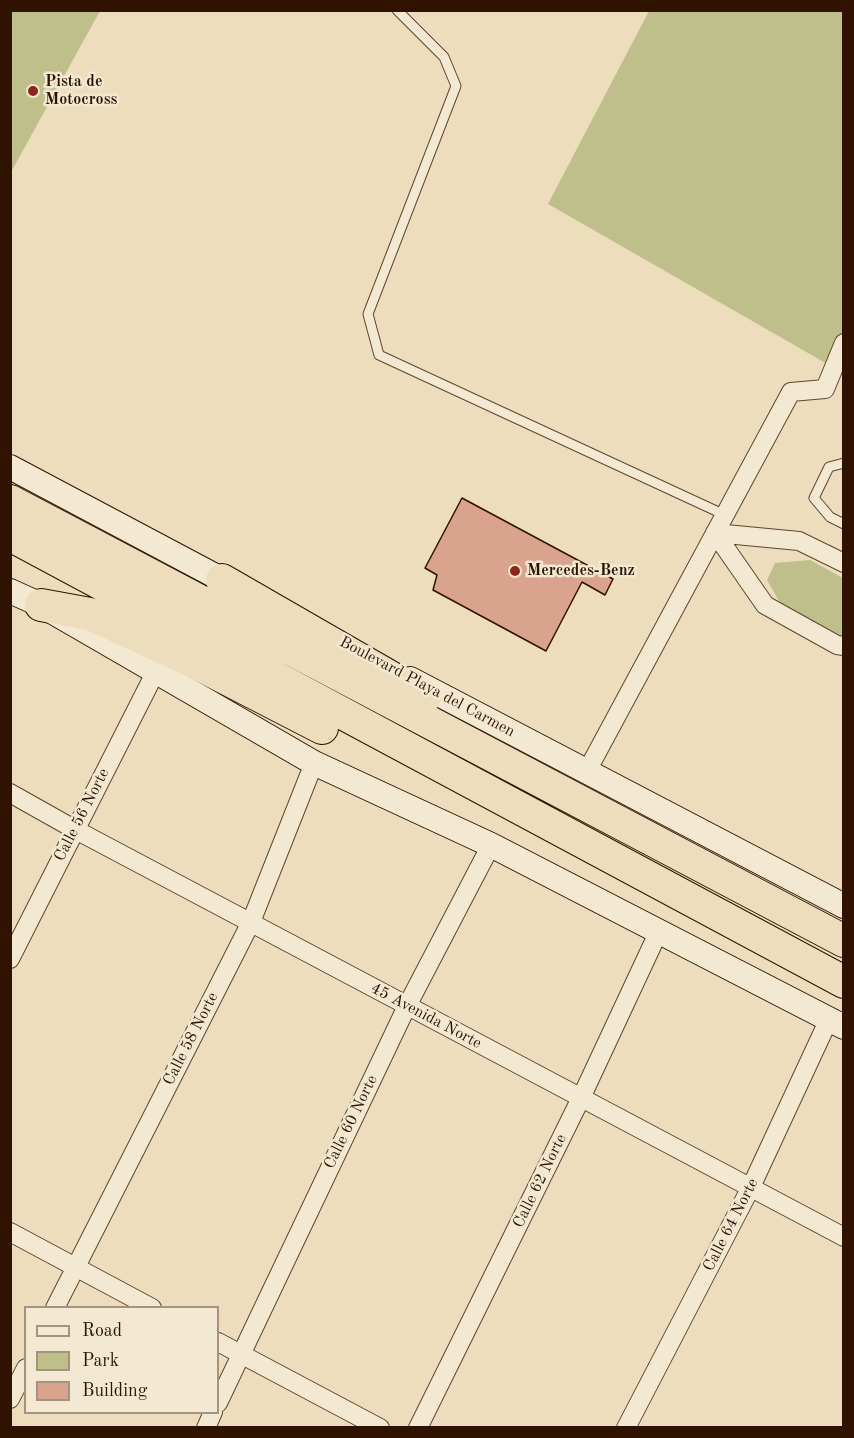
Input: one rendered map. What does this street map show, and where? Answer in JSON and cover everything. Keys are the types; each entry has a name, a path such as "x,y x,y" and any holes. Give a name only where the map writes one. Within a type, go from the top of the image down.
{"highway":[{"path":"10,501 843,941"},
{"path":"10,535 843,982"},
{"path":"222,580 540,765 655,826 723,878"},
{"path":"41,605 90,614 196,663 622,881 737,926"}],"main road":[{"name":"Boulevard Playa del Carmen","path":"10,467 843,906"},
{"path":"10,591 41,605 314,763 491,845 836,1023"}],"street":[{"path":"587,771 791,392 825,389 843,343"},
{"path":"715,533 799,541 843,563"},
{"path":"715,533 765,605 837,645 843,646"},
{"name":"Calle 56 Norte","path":"10,959 155,673"},
{"name":"Calle 58 Norte","path":"56,1306 251,922 314,763"},
{"name":"45 Avenida Norte","path":"10,793 843,1238"},
{"name":"Calle 60 Norte","path":"219,1401 407,1006 491,845"},
{"name":"Calle 62 Norte","path":"418,1428 581,1098 658,933"},
{"name":"Calle 64 Norte","path":"626,1428 836,1023"},
{"path":"10,1232 148,1306"},
{"path":"219,1343 380,1428"},
{"path":"10,1399 24,1372"},
{"path":"206,1428 213,1414"}],"lane":[{"path":"397,10 444,57 456,86 368,314 379,355 725,515"},
{"path":"843,463 829,467 814,498 830,517 843,524"}],"green space":[{"name":"Pista de Motocross","path":"10,11 100,11 11,172"},
{"path":"649,11 843,11 843,373 548,204"},
{"path":"810,560 843,578 843,637 783,608 767,580 775,563"}],"building":[{"name":"Mercedes-Benz","path":"462,498 613,579 605,595 582,582 546,651 433,590 437,575 425,568"}],"place":[{"name":"Pista de Motocross","path":"33,91"},
{"name":"Mercedes-Benz","path":"515,571"}]}
